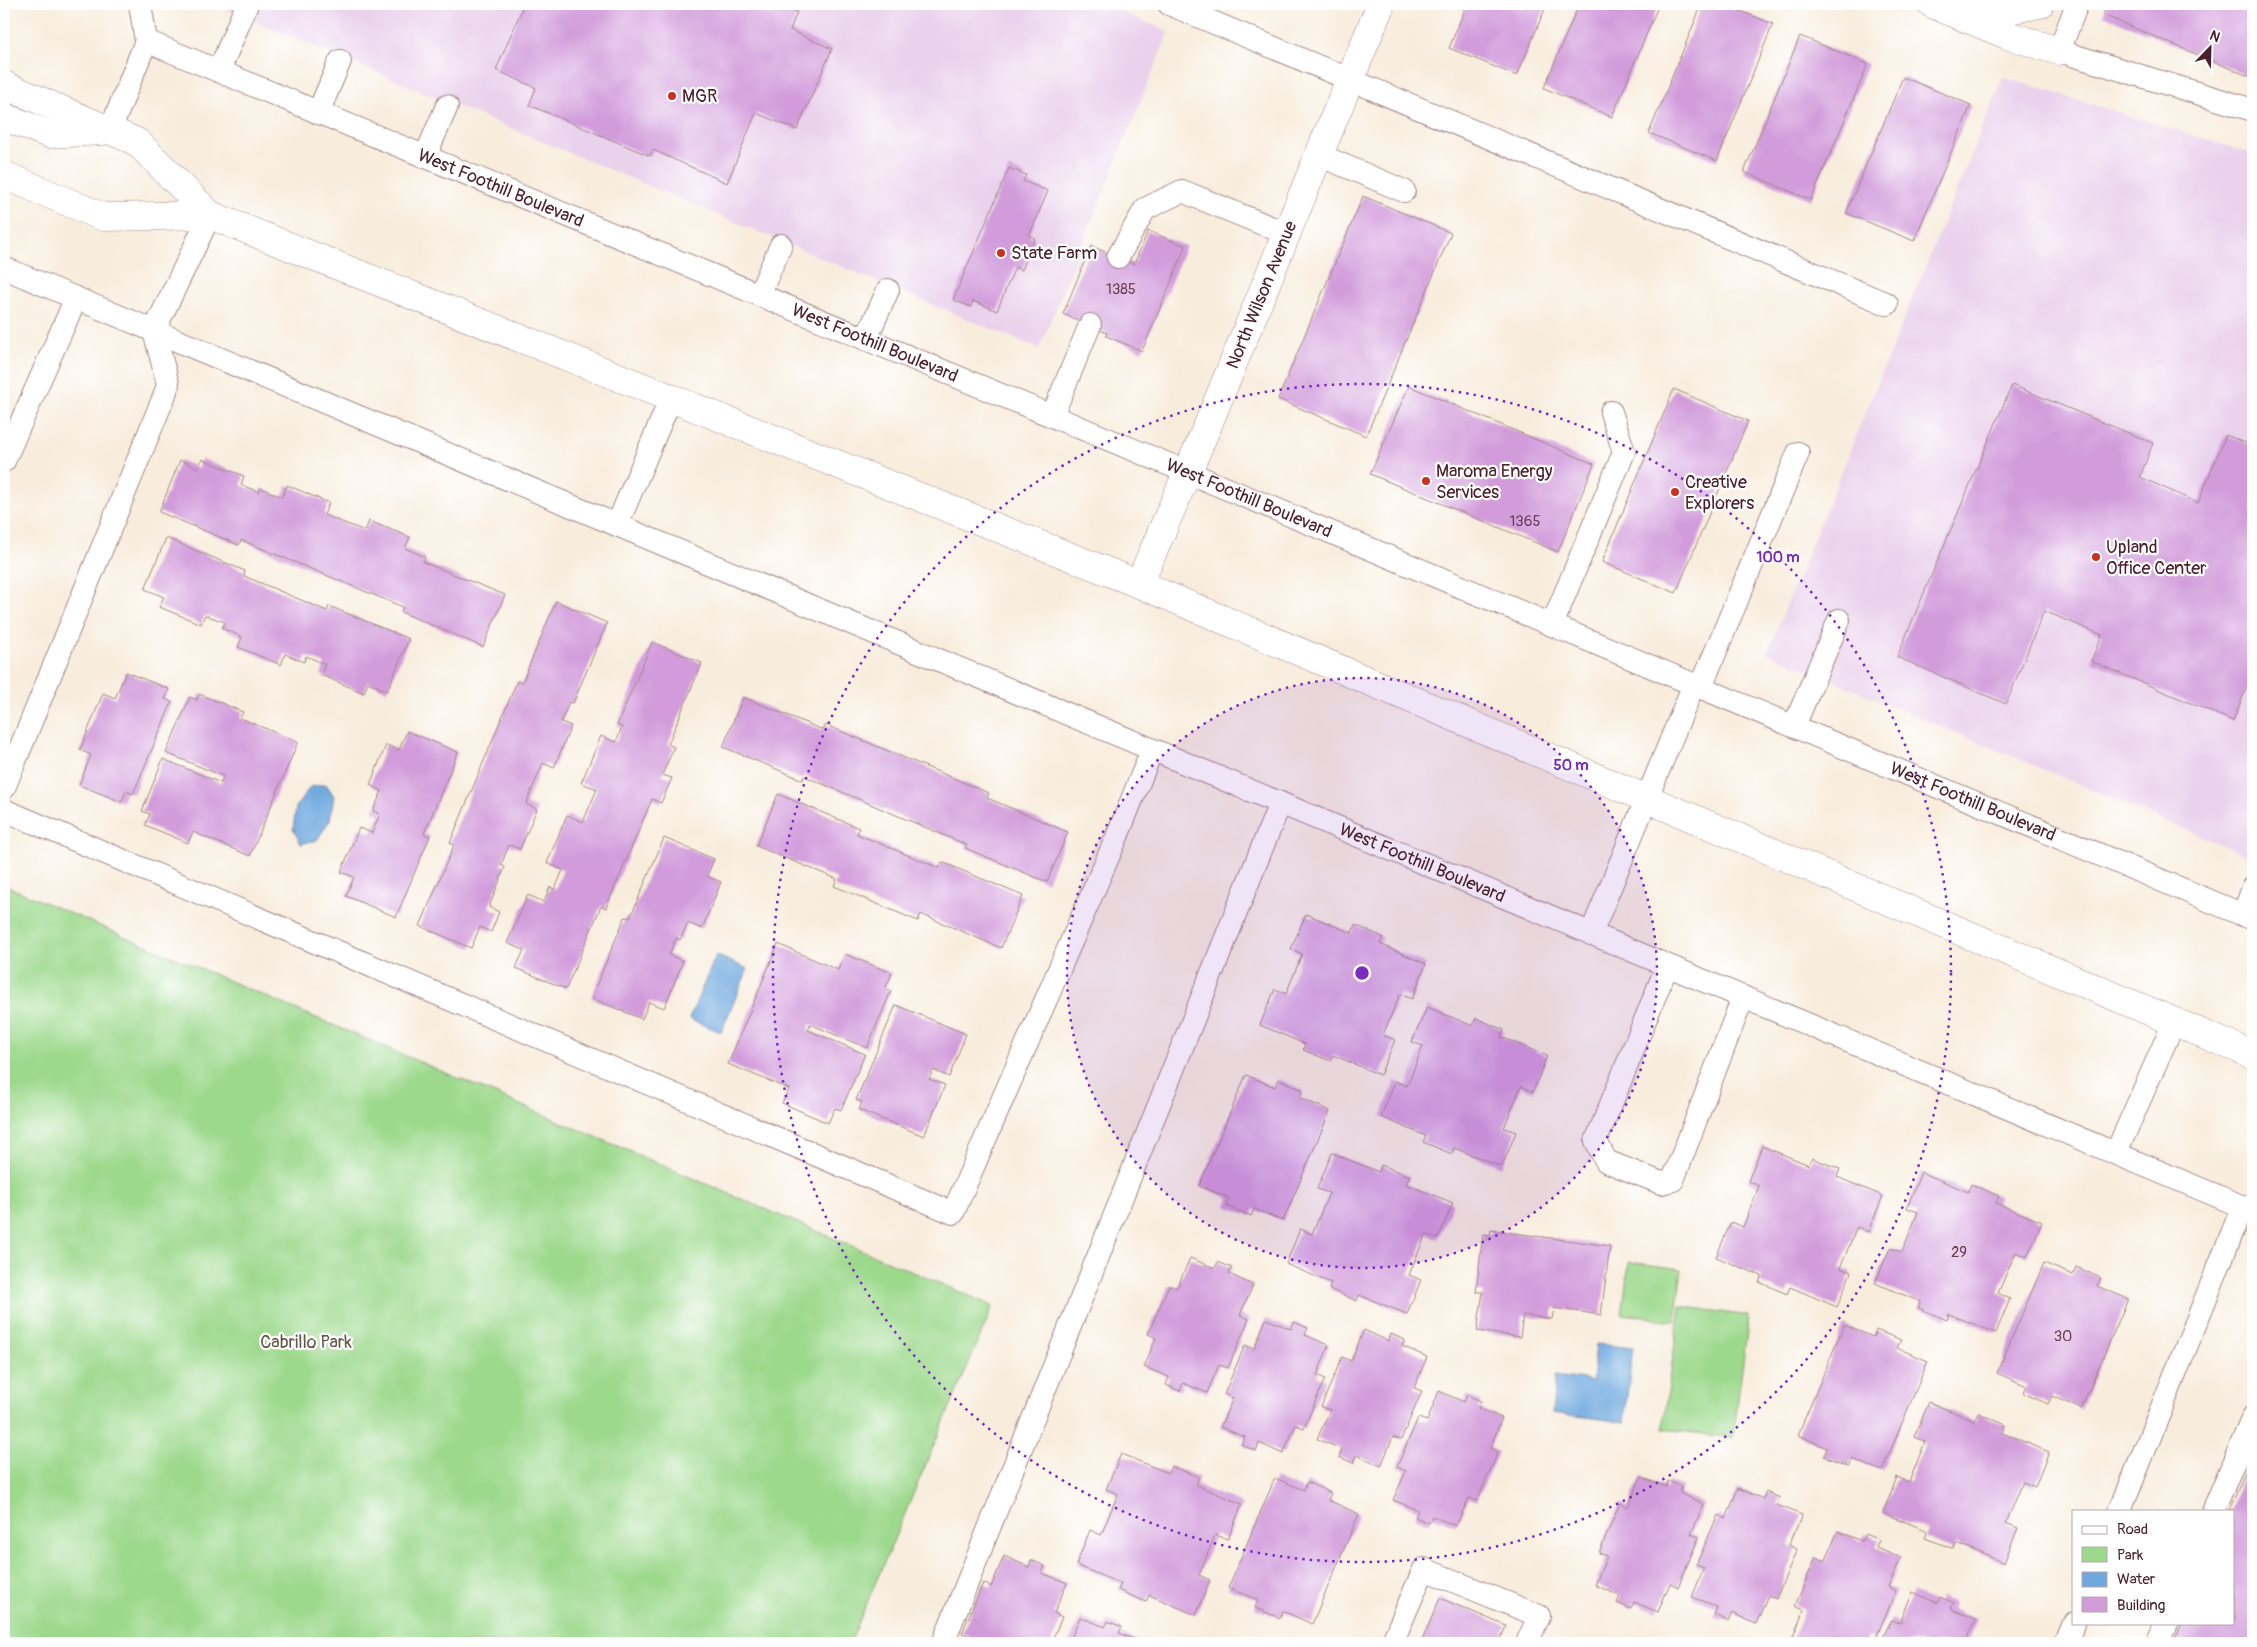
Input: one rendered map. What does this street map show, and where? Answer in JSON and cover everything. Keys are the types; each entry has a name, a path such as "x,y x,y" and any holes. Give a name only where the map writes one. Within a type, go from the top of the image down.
{"main road":[{"name":"North Wilson Avenue","path":"1139,584 1188,472 1287,234 1380,4"},
{"path":"1932,4 2007,36 2059,51"},
{"path":"1965,18 2040,4"},
{"path":"4,85 137,142 210,215"},
{"path":"4,117 49,134 110,131"},
{"path":"4,175 103,217 210,215 1139,584 2253,1055"}],"lane":[{"path":"110,131 146,41 140,4"},
{"path":"219,71 247,4"},
{"path":"1169,4 1887,304"},
{"path":"2077,4 2059,51 2253,110"},
{"name":"West Foothill Boulevard","path":"146,41 1188,472 2248,917"},
{"path":"318,113 340,61"},
{"path":"426,157 447,106"},
{"path":"1319,155 1404,191"},
{"path":"1118,257 1145,209 1182,191 1287,234"},
{"path":"4,788 165,394 168,384 154,331 210,215"},
{"path":"759,295 781,246"},
{"name":"West Foothill Boulevard","path":"4,268 2248,1208"},
{"path":"866,339 888,290"},
{"path":"4,461 76,298"},
{"path":"1052,416 1090,325"},
{"path":"617,525 671,398"},
{"path":"1552,625 1624,452 1612,412"},
{"path":"1591,934 1646,799 1798,453"},
{"path":"1794,726 1839,620"},
{"path":"4,810 953,1213 1116,839 1152,750"},
{"path":"943,1643 1280,803"},
{"path":"2248,917 2253,888"},
{"path":"1667,966 1596,1141 1606,1161 1661,1183 1673,1180 1743,998"},
{"path":"2116,1153 2174,1022"},
{"path":"2120,1510 2248,1208"},
{"path":"2213,1510 2253,1417"},
{"path":"1392,1643 1424,1569 1539,1616 1527,1643"},
{"path":"2066,1643 2074,1624"},
{"path":"2158,1643 2166,1624"}],"shaded area":[{"path":"213,4 1103,4 1169,32 1039,349"},
{"path":"2003,77 2253,154 2253,858 1767,653"}],"green space":[{"name":"Cabrillo Park","path":"4,885 993,1306 850,1643 4,1643"},
{"path":"1629,1262 1682,1269 1675,1321 1622,1314"},
{"path":"1680,1306 1749,1316 1733,1438 1663,1429"}],"water":[{"path":"326,784 334,796 330,820 317,840 301,844 293,829 296,807 310,787"},
{"path":"716,955 748,969 721,1032 689,1019"},
{"path":"1596,1344 1633,1348 1624,1422 1552,1413 1556,1376 1592,1381"}],"building":[{"name":"MGR","path":"524,4 567,4 571,6 572,4 778,4 797,12 790,30 832,49 797,130 756,113 727,183 653,150 650,156 529,105 536,88 496,70"},
{"path":"1467,4 1547,4 1517,76 1449,48"},
{"path":"1579,4 1659,4 1612,117 1544,88"},
{"path":"1702,4 1723,4 1773,24 1717,161 1649,133"},
{"path":"2108,4 2253,4 2251,15 2253,16 2253,78 2103,15"},
{"path":"1800,36 1868,64 1811,200 1744,172"},
{"path":"1903,77 1971,105 1914,241 1846,213"},
{"name":"State Farm","path":"1009,168 1026,175 1023,181 1048,191 1029,236 1035,238 1022,270 1015,267 997,311 973,301 971,307 953,300"},
{"path":"1363,196 1451,233 1366,436 1278,399"},
{"path":"1148,231 1186,246 1142,351 1106,336 1107,333 1063,314 1091,246 1134,264"},
{"name":"Upland Office Center","path":"2012,385 2153,443 2140,477 2198,503 2226,435 2253,446 2253,672 2233,721 2091,661 2102,635 2044,611 2006,704 1897,657"},
{"path":"1409,386 1594,464 1558,552 1370,474"},
{"name":"Creative Explorers","path":"1674,389 1748,421 1676,593 1602,562"},
{"path":"202,459 244,476 241,485 259,492 261,488 282,497 287,485 329,503 324,515 365,531 369,521 410,537 405,548 425,557 423,562 505,595 483,647 401,612 403,607 241,540 239,545 159,512 180,460 198,468"},
{"path":"166,538 245,571 244,576 327,611 329,606 409,639 387,691 368,682 364,693 321,675 325,664 306,656 304,662 285,654 281,665 238,647 242,637 222,628 225,622 205,615 201,624 159,607 164,597 145,589"},
{"path":"556,601 607,623 573,703 569,702 561,722 571,726 554,768 543,763 526,804 537,809 520,849 509,845 501,865 505,867 489,907 499,912 491,932 480,927 471,948 420,926 454,845 450,843 517,681 522,683"},
{"path":"652,642 702,663 668,744 674,747 662,775 672,778 661,803 652,799 606,908 601,906 566,989 516,968 524,950 507,943 528,895 544,902 550,887 555,889 563,870 547,863 567,815 583,822 597,789 581,783 601,736 616,742 622,727 617,725"},
{"path":"126,672 169,689 165,699 172,702 133,794 126,791 122,802 79,785 91,755 80,750 103,693 115,698"},
{"path":"199,694 243,712 240,718 298,742 250,856 193,832 188,843 145,825 150,814 142,811 163,759 221,783 223,776 166,753 190,697 197,700"},
{"path":"743,697 823,730 826,725 989,793 987,798 1068,832 1047,882 965,848 967,845 804,776 803,780 723,747"},
{"path":"407,731 458,752 424,834 430,836 396,917 346,896 354,877 341,872 359,828 372,833 380,814 373,811 382,791 370,785 386,745 399,750"},
{"path":"778,794 859,828 857,834 939,868 942,862 1023,896 1001,948 921,914 918,921 834,886 837,879 756,846"},
{"path":"664,838 714,859 707,876 721,882 702,929 688,923 680,940 676,938 669,955 683,961 664,1008 649,1002 642,1019 591,998 625,917 630,918"},
{"path":"1306,914 1352,933 1355,925 1383,937 1380,944 1426,964 1412,999 1400,994 1383,1035 1395,1040 1380,1075 1333,1055 1331,1061 1303,1050 1305,1044 1260,1025 1275,989 1286,994 1302,954 1291,949"},
{"path":"778,944 838,970 845,954 892,973 885,989 891,991 867,1048 810,1024 808,1030 865,1054 841,1110 835,1108 828,1123 782,1103 789,1089 728,1064"},
{"path":"896,1005 966,1034 949,1077 933,1070 929,1079 945,1085 924,1136 859,1110 862,1102 856,1100"},
{"path":"1427,1007 1473,1026 1476,1018 1504,1030 1501,1037 1547,1056 1533,1092 1521,1086 1504,1128 1516,1132 1502,1167 1454,1148 1452,1154 1423,1142 1426,1136 1381,1117 1395,1081 1407,1086 1423,1046 1412,1042"},
{"path":"1246,1075 1275,1087 1279,1079 1303,1090 1300,1098 1330,1111 1283,1221 1254,1209 1251,1216 1226,1206 1229,1198 1199,1186"},
{"path":"1762,1146 1809,1165 1812,1158 1840,1169 1837,1177 1883,1196 1868,1232 1857,1227 1840,1268 1851,1272 1837,1307 1790,1287 1787,1294 1759,1282 1762,1276 1716,1257 1731,1222 1743,1227 1759,1186 1748,1181"},
{"path":"1332,1153 1379,1172 1381,1165 1410,1176 1406,1184 1453,1203 1438,1239 1426,1234 1409,1275 1421,1280 1407,1314 1359,1295 1357,1301 1329,1289 1331,1283 1286,1264 1300,1229 1312,1234 1329,1193 1317,1189"},
{"path":"1921,1172 1968,1192 1971,1184 1999,1196 1996,1203 2042,1222 2027,1257 2016,1252 1998,1293 2010,1299 1996,1333 1949,1314 1947,1320 1918,1308 1921,1302 1875,1283 1890,1248 1902,1252 1918,1212 1907,1208"},
{"path":"1491,1230 1610,1246 1601,1315 1554,1308 1552,1319 1523,1315 1520,1337 1477,1331 1483,1292 1476,1292 1483,1234 1490,1235"},
{"path":"1190,1258 1215,1268 1218,1262 1232,1268 1229,1274 1253,1285 1240,1315 1249,1319 1228,1368 1219,1365 1207,1393 1183,1383 1180,1391 1166,1385 1169,1377 1144,1367 1156,1338 1148,1334 1169,1285 1177,1288"},
{"path":"2044,1263 2073,1275 2076,1267 2101,1278 2097,1286 2128,1299 2081,1409 2052,1396 2048,1404 2023,1393 2027,1386 1997,1373"},
{"path":"1266,1319 1291,1329 1294,1322 1308,1328 1305,1335 1329,1345 1317,1375 1325,1379 1304,1428 1296,1425 1283,1454 1259,1443 1256,1451 1242,1445 1245,1437 1220,1427 1233,1398 1224,1394 1245,1345 1254,1349"},
{"path":"1844,1325 1873,1337 1876,1330 1901,1340 1897,1348 1928,1361 1882,1471 1852,1459 1849,1466 1824,1456 1827,1448 1798,1435"},
{"path":"1364,1330 1388,1341 1391,1334 1405,1340 1402,1346 1427,1357 1414,1388 1422,1391 1401,1440 1393,1437 1381,1466 1356,1455 1353,1463 1339,1457 1342,1449 1317,1439 1330,1410 1321,1407 1342,1357 1351,1361"},
{"path":"1439,1391 1464,1402 1467,1395 1481,1401 1478,1408 1502,1418 1490,1448 1498,1452 1477,1501 1469,1498 1456,1526 1432,1516 1429,1523 1415,1517 1418,1510 1393,1500 1406,1471 1397,1467 1418,1418 1427,1421"},
{"path":"1929,1402 1975,1421 1978,1413 2006,1425 2003,1433 2049,1452 2035,1487 2023,1482 2006,1523 2018,1528 2004,1563 1956,1543 1954,1549 1925,1538 1928,1531 1883,1513 1897,1477 1909,1482 1925,1442 1914,1437"},
{"path":"2253,1453 2253,1643 2173,1643 2181,1624 2234,1624 2234,1510 2229,1510"},
{"path":"1121,1454 1168,1473 1171,1466 1199,1477 1196,1485 1242,1504 1228,1539 1215,1535 1199,1575 1210,1580 1196,1615 1149,1595 1146,1602 1118,1590 1121,1584 1076,1565 1090,1530 1101,1535 1118,1494 1106,1489"},
{"path":"1641,1477 1666,1487 1668,1481 1682,1487 1680,1493 1704,1504 1691,1534 1699,1537 1678,1587 1670,1583 1658,1612 1634,1602 1631,1609 1617,1603 1620,1596 1595,1585 1607,1556 1599,1553 1620,1503 1628,1507"},
{"path":"1275,1478 1304,1490 1307,1482 1331,1493 1328,1500 1359,1514 1312,1624 1283,1611 1280,1618 1255,1608 1258,1600 1228,1588"},
{"path":"1738,1488 1763,1499 1766,1492 1780,1498 1777,1505 1802,1515 1789,1545 1797,1549 1776,1599 1768,1595 1756,1624 1732,1613 1728,1621 1714,1615 1717,1607 1692,1597 1704,1568 1696,1565 1718,1515 1726,1519"},
{"path":"1838,1531 1862,1541 1865,1534 1879,1540 1876,1547 1901,1557 1888,1587 1896,1591 1875,1640 1867,1637 1864,1643 1802,1643 1792,1639 1804,1610 1795,1606 1816,1557 1825,1561"},
{"path":"1004,1556 1029,1567 1031,1560 1045,1566 1042,1573 1067,1583 1054,1613 1062,1617 1051,1643 967,1643 970,1636 962,1633 983,1583 991,1587"},
{"path":"1913,1592 1937,1603 1940,1597 1954,1603 1951,1609 1976,1619 1966,1643 1881,1643 1891,1619 1900,1623"},
{"path":"1440,1598 1506,1626 1499,1643 1421,1643"},
{"path":"1080,1617 1105,1627 1108,1621 1122,1627 1119,1633 1143,1643 1069,1643"}],"place":[{"name":"MGR","path":"672,96"},
{"name":"State Farm","path":"1001,253"},
{"name":"Maroma Energy Services","path":"1426,481"},
{"name":"Creative Explorers","path":"1675,492"},
{"name":"Upland Office Center","path":"2096,557"}]}
